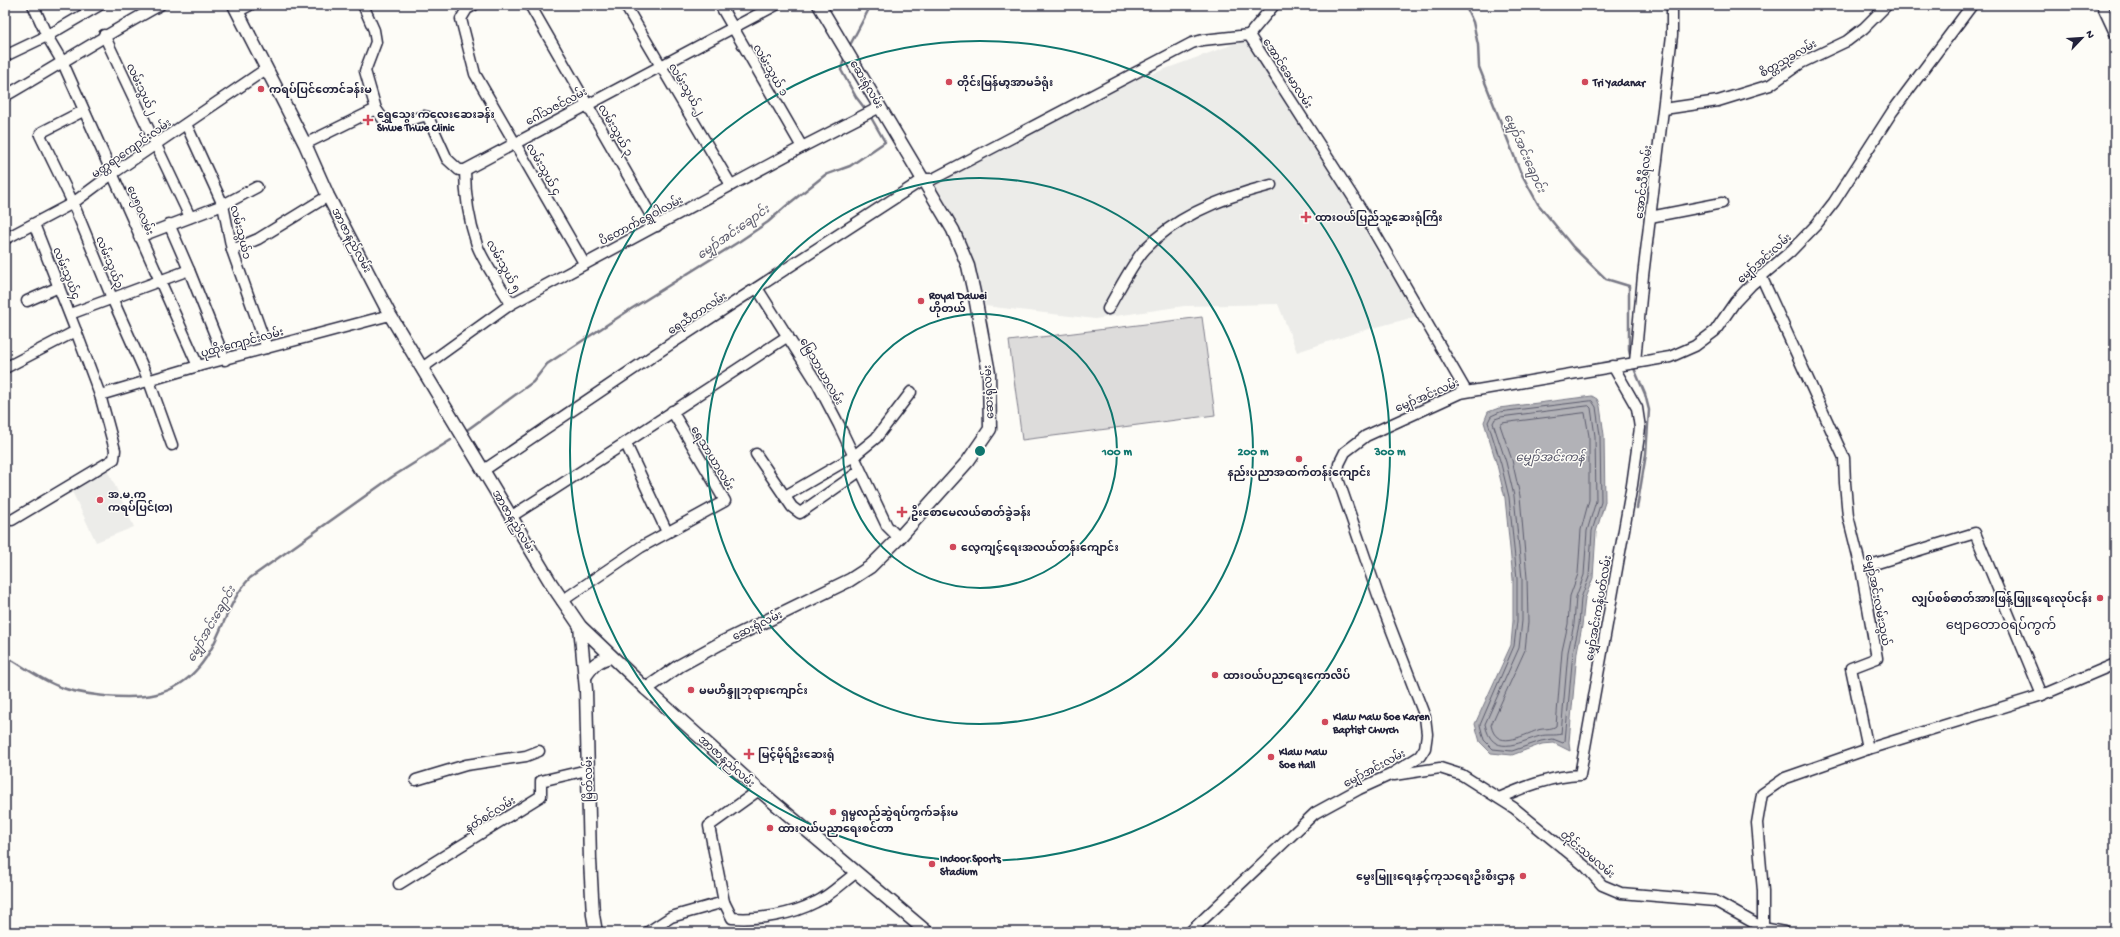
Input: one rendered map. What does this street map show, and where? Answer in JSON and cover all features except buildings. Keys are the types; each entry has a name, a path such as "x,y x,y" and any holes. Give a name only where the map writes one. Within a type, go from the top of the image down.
{"main road":[{"name":"ဆေးရုံလမ်း","path":"646,689 679,666 720,643 850,580 870,567 900,538 968,461 990,429 990,373 968,266 953,230 924,178 820,5"},
{"name":"အာဇာနည်လမ်း","path":"236,8 305,144 328,196 390,314 562,601 580,626 611,657 759,790 927,932"},
{"name":"မြိတ်လမ်း","path":"580,626 585,677 592,915 596,932"},
{"path":"585,677 594,665 602,659 611,657"}],"street":[{"name":"ပေ၅၀လမ်း","path":"33,5 47,36 63,63 83,112 198,366"},
{"path":"5,56 47,36 100,5"},
{"path":"5,96 63,63 104,36 160,5"},
{"path":"236,8 250,5"},
{"path":"363,5 374,30 376,42 365,71 376,109 388,126 424,116 428,117 447,159 456,170 465,170"},
{"name":"လမ်းသွယ် ၄","path":"474,5 467,9 461,19 475,74 584,264"},
{"name":"လမ်းသွယ် ၃","path":"530,5 657,226"},
{"name":"လမ်းသွယ် ၂","path":"625,5 659,66 731,185"},
{"name":"လမ်းသွယ် ၁","path":"720,5 802,147"},
{"name":"ဂေါ်သဇင်လမ်း","path":"465,170 586,104 776,5"},
{"path":"1249,35 1274,5"},
{"name":"အောင်သီရိလမ်း","path":"1635,362 1650,217 1672,35 1672,5"},
{"name":"စိတ္တသုခလမ်း","path":"1664,109 1718,101 1770,85 1801,63 1847,41 1864,28 1887,5"},
{"name":"မျှော်အင်းလမ်း","path":"1190,932 1315,813 1359,789 1390,776 1420,756 1425,748 1427,734 1425,717 1378,595 1338,479 1339,464 1345,452 1366,436 1466,391 1670,356 1695,346 1707,338 1715,331 1735,302 1761,276 1790,252 1816,225 1834,202 1892,112 1972,5"},
{"path":"2102,5 2115,32"},
{"name":"အောင်ခေမာလမ်း","path":"924,178 933,179 1192,43 1203,40 1249,35 1362,211 1466,391"},
{"name":"လမ်းသွယ်၂","path":"104,36 190,217"},
{"name":"မတ္တရာကျောင်းလမ်း","path":"5,239 73,203 112,174 266,69"},
{"name":"ပိတောက်ရွှေဝါလမ်း","path":"422,368 511,304 802,147 880,107"},
{"path":"305,144 376,109"},
{"name":"လမ်းသွယ်၃","path":"83,112 40,133 73,203 112,298 149,381 172,446"},
{"name":"လမ်းသွယ်၁","path":"186,124 223,205 232,250 267,348"},
{"name":"လမ်းသွယ် ၅","path":"465,170 465,186 472,226 478,246 511,304"},
{"name":"ရေသီတာလမ်း","path":"484,470 756,288 924,178"},
{"path":"1108,309 1144,250 1165,232 1196,214 1238,194 1271,185"},
{"path":"139,237 169,224 223,205 257,187"},
{"path":"232,250 258,239 328,196"},
{"path":"1650,217 1722,203"},
{"name":"လမ်းသွယ်၄","path":"34,224 76,331"},
{"path":"169,224 225,360"},
{"path":"70,314 189,270"},
{"name":"မျှော်အင်းလမ်းသွယ်","path":"1761,276 1844,458 1844,483 1848,516 1861,568 1878,658 1851,668 1868,749"},
{"path":"28,301 60,287"},
{"name":"မြေသာယာလမ်း","path":"756,288 788,336 820,389 887,526 900,538"},
{"name":"ပုထိုးကျောင်းလမ်း","path":"100,395 198,366 225,360 390,314"},
{"path":"5,368 76,331 100,395 115,450 114,459 12,520"},
{"path":"512,516 626,444 672,411 788,336"},
{"name":"မျှော်အင်းကန်ပတ်လမ်း","path":"1499,798 1523,788 1567,776 1580,775 1632,485 1640,428 1637,408 1613,366"},
{"path":"785,496 854,456 876,438 911,392"},
{"name":"ရေသာယာလမ်း","path":"562,601 641,547 725,501 672,411"},
{"path":"626,444 667,532"},
{"path":"756,454 792,507 800,513 860,471"},
{"path":"1861,568 1975,533 2042,696"},
{"path":"1763,928 1763,891 1757,823 1762,794 1785,778 1868,749 2042,696 2115,664"},
{"path":"416,780 466,765 526,756 539,751"},
{"name":"တိုင်းသမလမ်း","path":"1390,776 1440,768 1462,775 1514,808 1586,867 1602,885 1621,893 1715,901 1763,928 1784,932"},
{"name":"နတ်စင်လမ်း","path":"399,884 541,796 541,781 587,770"},
{"path":"759,790 709,826 724,902 732,918 746,919 780,915 817,902 856,872"},
{"path":"648,932 671,917 724,902"}],"shaded area":[{"path":"1245,40 1315,143 1381,259 1418,316 1358,332 1297,352 1278,304 1184,306 1095,319 985,306 955,221 935,186 1037,125 1099,93"},
{"path":"1202,317 1215,415 1022,440 1009,341"},
{"path":"103,464 112,479 134,527 96,542 68,483"}],"water":[{"name":"မျှော်အင်းကန်","path":"1592,396 1597,399 1600,406 1604,435 1605,502 1596,532 1593,578 1585,598 1577,652 1569,742 1570,751 1554,743 1542,744 1512,755 1491,753 1480,742 1475,724 1511,645 1513,621 1513,579 1505,498 1484,422 1488,412 1499,408"}],"waterway":[{"name":"မျှော်အင်းချောင်း","path":"849,47 871,5"},
{"name":"မျှော်အင်းချောင်း","path":"1465,5 1473,22 1478,45 1479,67 1520,171 1538,204 1573,247 1606,279 1629,286 1629,350 1631,359"},
{"name":"မျှော်အင်းချောင်း","path":"845,55 841,70 856,97 866,110"},
{"name":"မျှော်အင်းချောင်း","path":"467,430 533,382 547,364 768,222 825,175 850,166 885,142 869,114"},
{"name":"မျှော်အင်းချောင်း","path":"1633,366 1645,394 1649,410 1646,454 1637,508"},
{"name":"မျှော်အင်းချောင်း","path":"5,656 46,681 77,692 105,696 131,697 167,691 189,677 207,657 229,610 242,588 250,578 392,477 451,440"}],"place":[{"name":"တိုင်းမြန်မာ့အာမခံရုံး","path":"949,82"},
{"name":"Tri Yadanar","path":"1585,82"},
{"name":"ကရပ်ပြင်တောင်ခန်းမ","path":"261,89"},
{"name":"ရွှေသွေး ကလေးဆေးခန်း Shwe Thwe Clinic","path":"368,120"},
{"name":"ထားဝယ်ပြည်သူ့ဆေးရုံကြီး","path":"1306,217"},
{"name":"Royal Dawei ဟိုတယ်","path":"921,301"},
{"name":"နည်းပညာအထက်တန်းကျောင်း","path":"1299,459"},
{"name":"အ.မ.က ကရပ်ပြင်(တ)","path":"100,500"},
{"name":"ဦးစောမေလယ်ဓာတ်ခွဲခန်း","path":"902,512"},
{"name":"လေ့ကျင့်ရေးအလယ်တန်းကျောင်း","path":"953,547"},
{"name":"လျှပ်စစ်ဓာတ်အားဖြန့်ဖြူးရေးလုပ်ငန်း","path":"2100,598"},
{"name":"ထားဝယ်ပညာရေးကောလိပ်","path":"1215,675"},
{"name":"မမဟိန္ဒူဘုရားကျောင်း","path":"691,690"},
{"name":"Klaw Maw Soe Karen Baptist Church","path":"1325,722"},
{"name":"မြင့်မိုရ်ဦးဆေးရုံ","path":"749,754"},
{"name":"Klaw Maw Soe Hall","path":"1271,757"},
{"name":"ရှမ္မလည်ဆွဲရပ်ကွက်ခန်းမ","path":"833,812"},
{"name":"ထားဝယ်ပညာရေးစင်တာ","path":"770,828"},
{"name":"Indoor Sports Stadium","path":"932,864"},
{"name":"မွေးမြူးရေးနှင့်ကုသရေးဦးစီးဌာန","path":"1523,876"}],"district":[{"name":"ဗျောတောဝရပ်ကွက်","path":"2001,624"}]}
